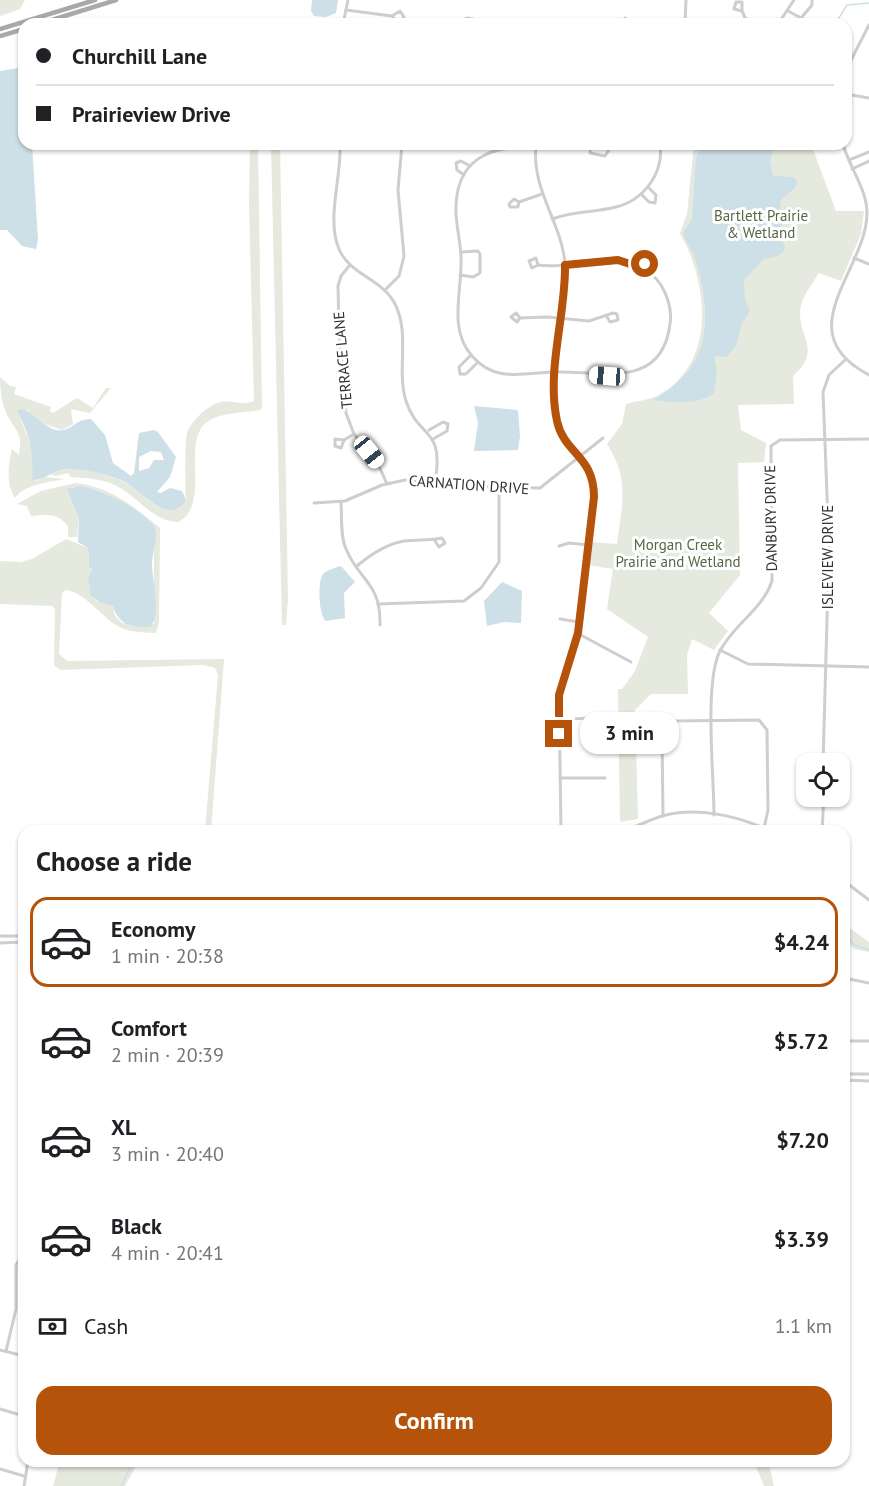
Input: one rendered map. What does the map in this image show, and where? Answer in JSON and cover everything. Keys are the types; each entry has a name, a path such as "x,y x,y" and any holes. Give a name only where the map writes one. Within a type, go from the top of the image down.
{"main road":[{"path":"36,18 95,0"},
{"path":"58,18 116,0"},
{"path":"0,29 18,24"},
{"path":"0,36 18,31"}],"street":[{"path":"345,18 347,0"},
{"path":"685,18 686,0"},
{"path":"783,18 794,0"},
{"path":"788,11 801,18 812,5 812,0"},
{"path":"346,10 392,16"},
{"path":"742,11 745,18"},
{"path":"852,59 869,26"},
{"path":"852,95 869,98"},
{"path":"340,150 335,207 338,244 350,265 385,290 395,304 402,329 406,402 433,439 438,462 435,483"},
{"path":"385,290 399,276 403,266 398,190 401,150"},
{"path":"494,150 470,166 464,175 456,201 461,252 458,325 471,355 489,370 510,376 556,372 621,375 635,371 658,355 669,332 670,309 665,292 650,274 642,268 618,260 538,265"},
{"path":"537,150 542,194 560,237 565,265 556,372 555,414 558,428 564,439 587,464 594,486 578,633 561,687 559,719 561,825"},
{"path":"590,150 590,153 605,156 609,150"},
{"path":"552,219 580,210 616,207 641,194 648,187 659,166 660,150"},
{"path":"845,150 863,192 868,215 862,238 832,313 834,337 846,359 869,375"},
{"path":"848,160 869,152"},
{"path":"852,169 869,160"},
{"path":"464,175 457,170 456,163 461,161 470,166"},
{"path":"641,194 649,202 655,202 656,195 648,187"},
{"path":"519,202 542,194"},
{"path":"460,275 473,277 480,273 478,251 461,252"},
{"path":"642,268 649,258 656,259 656,264 650,274"},
{"path":"854,258 869,264"},
{"name":"TERRACE LANE","path":"350,265 338,283 345,408 354,434 379,465 387,484"},
{"path":"520,318 589,321 607,317"},
{"path":"471,355 459,366 460,374 466,374 478,362"},
{"name":"ISLEVIEW DRIVE","path":"823,753 829,536 824,439 824,384 829,375 846,359"},
{"path":"428,431 443,422 448,424 447,431 433,439"},
{"path":"344,440 354,434"},
{"name":"CARNATION DRIVE","path":"314,503 341,502 387,484 405,480 457,486 499,486 526,490 540,488 603,438"},
{"name":"DANBURY DRIVE","path":"714,815 712,677 720,650 766,593 772,581 771,446 780,440 869,439"},
{"path":"378,604 412,601 464,601 481,588 498,562 499,486"},
{"path":"341,502 344,543 373,589 378,604 380,625"},
{"path":"357,566 369,556 392,544 405,541 435,542"},
{"path":"560,546 569,543 588,545"},
{"path":"560,619 579,622"},
{"path":"578,633 630,662"},
{"path":"720,650 748,664 869,667"},
{"path":"559,719 604,718"},
{"path":"663,816 662,732 665,725 672,721 759,720 767,730 768,810 765,825"},
{"path":"560,778 605,778"},
{"path":"822,825 823,807"},
{"path":"639,825 663,816 685,813 714,815 752,825"},
{"path":"850,886 869,900"},
{"path":"0,936 18,936"},
{"path":"0,943 18,942"},
{"path":"850,979 869,983"},
{"path":"850,1041 869,1041"},
{"path":"850,1074 869,1074"},
{"path":"850,1080 869,1080"},
{"path":"6,1351 16,1309 16,1265 18,1262"},
{"path":"0,1350 18,1354"},
{"path":"0,1410 18,1414"},
{"path":"24,1486 26,1467"},
{"path":"0,1469 24,1476"}],"green space":[{"path":"0,0 25,0 20,9 0,16"},
{"path":"250,150 258,150 262,408 216,417 201,429 196,441 193,501 188,513 178,522 169,521 110,483 71,477 68,473 56,476 50,474 77,470 107,475 129,485 155,505 167,510 186,500 186,437 192,423 216,403 254,401"},
{"path":"271,150 280,150 288,599 286,625 282,625"},
{"path":"693,150 813,150 836,211 864,211 861,234 841,281 819,273 802,302 801,323 808,348 807,357 793,376 794,404 738,405 741,430 766,443 764,462 738,463 740,575 709,613 728,631 714,650 692,639 687,655 688,694 651,694 635,710 638,819 620,822 618,689 622,689 635,671 648,637 607,609 613,569 588,565 591,542 617,544 622,504 622,481 607,444 622,424 626,404 657,396 675,383 688,368 697,350 702,310 700,289 695,268 680,233 687,214"},
{"path":"0,377 10,386 16,387 14,394 51,407 50,411 53,413 77,398 93,408 106,388 111,388 90,413 71,409 73,424 62,430 39,422 27,410 18,410 34,460 32,478 37,481 45,477 65,479 30,487 15,498 10,487 9,468 12,449 19,455 20,440 4,406"},
{"path":"76,483 89,485 121,499 160,528 159,623 156,633 136,632 122,628 80,595 66,590 62,593 59,654 67,661 224,659 211,825 206,825 218,675 215,668 203,665 60,670 54,665 55,609 52,606 0,604 0,561 21,562 32,559 66,539 88,548 89,567 93,568 91,596 97,601 113,606 115,616 122,623 154,624 154,548 148,520 103,493 83,487 72,487 79,518 77,537 68,537 68,526 59,518 51,515 31,516 27,506 17,504 41,491"},
{"path":"850,928 869,942 869,952 854,949 850,945"},
{"path":"58,1467 136,1467 125,1486 53,1486"},
{"path":"756,1467 769,1467 774,1486 764,1486"}],"shaded area":[{"path":"312,0 338,0 336,13 326,17 314,16 311,11"},
{"path":"18,68 18,150 32,150 38,240 36,249 22,246 7,230 0,230 0,71"},
{"path":"699,150 773,150 770,161 773,176 793,177 797,181 796,187 780,201 782,224 779,237 785,246 784,251 778,256 764,259 744,280 745,299 750,310 741,326 737,344 727,357 714,356 717,372 714,393 693,401 653,400 687,373 697,357 703,339 705,320 701,280 695,258 683,233 692,219 696,158"},
{"path":"474,406 518,410 520,436 518,450 474,451 478,423"},
{"path":"23,409 57,430 63,430 91,419 105,435 113,463 131,476 134,473 139,433 154,430 158,432 176,457 170,477 157,492 161,493 170,488 182,491 186,500 179,508 163,509 117,478 86,471 63,470 32,480 30,445 18,410","holes":["151,451 161,452 164,460 154,460 149,468 139,471 139,457"]},
{"path":"87,487 132,507 154,527 156,540 152,564 156,606 154,622 150,627 127,624 118,617 113,606 101,603 91,596 88,577 93,569 89,567 88,548 78,542 79,518 67,489"},
{"path":"341,566 355,582 344,593 345,618 326,621 320,606 321,578 327,571"},
{"path":"502,582 522,591 521,623 504,622 487,626 484,601"}],"waterway":[{"path":"839,18 847,5 869,3"},
{"path":"850,940 855,945 869,950"},
{"path":"121,1486 130,1467"}],"route":[{"path":"559,734 559,695 578,633 594,497 592,474 585,460 564,439 558,428 555,414 556,352 564,296 565,265 617,260 642,268 645,264"}],"park label":[{"name":"Bartlett Prairie & Wetland","path":"761,224"},
{"name":"Morgan Creek Prairie and Wetland","path":"678,554"}]}
